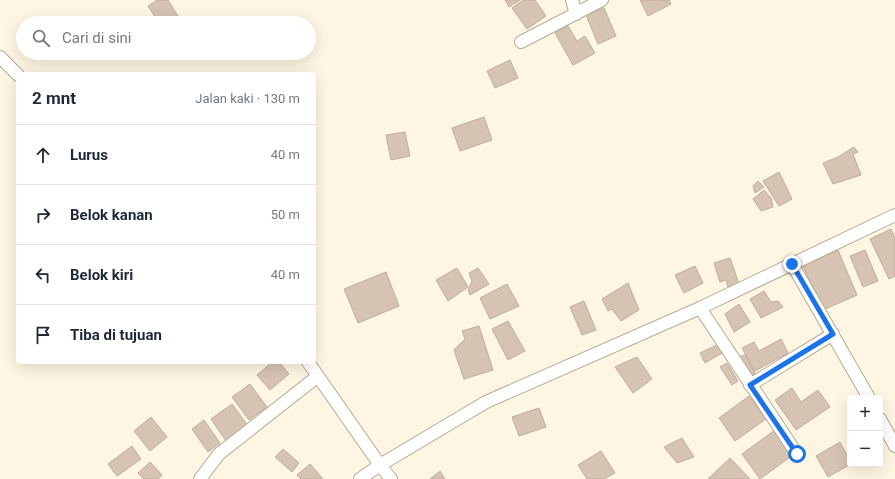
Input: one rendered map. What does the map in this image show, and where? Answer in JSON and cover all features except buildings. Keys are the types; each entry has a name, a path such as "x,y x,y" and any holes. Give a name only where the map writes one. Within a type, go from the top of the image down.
{"street":[{"path":"572,0 576,14"},
{"path":"521,42 602,0"},
{"path":"0,57 16,73"},
{"path":"360,479 380,465 486,402 700,308 895,216"},
{"path":"792,264 867,395"},
{"path":"700,308 797,454"},
{"path":"750,385 833,334"},
{"path":"309,364 391,479"},
{"path":"200,479 219,454 318,376"},
{"path":"883,424 895,446"}],"route":[{"path":"792,264 833,334 750,385 797,454"}]}
